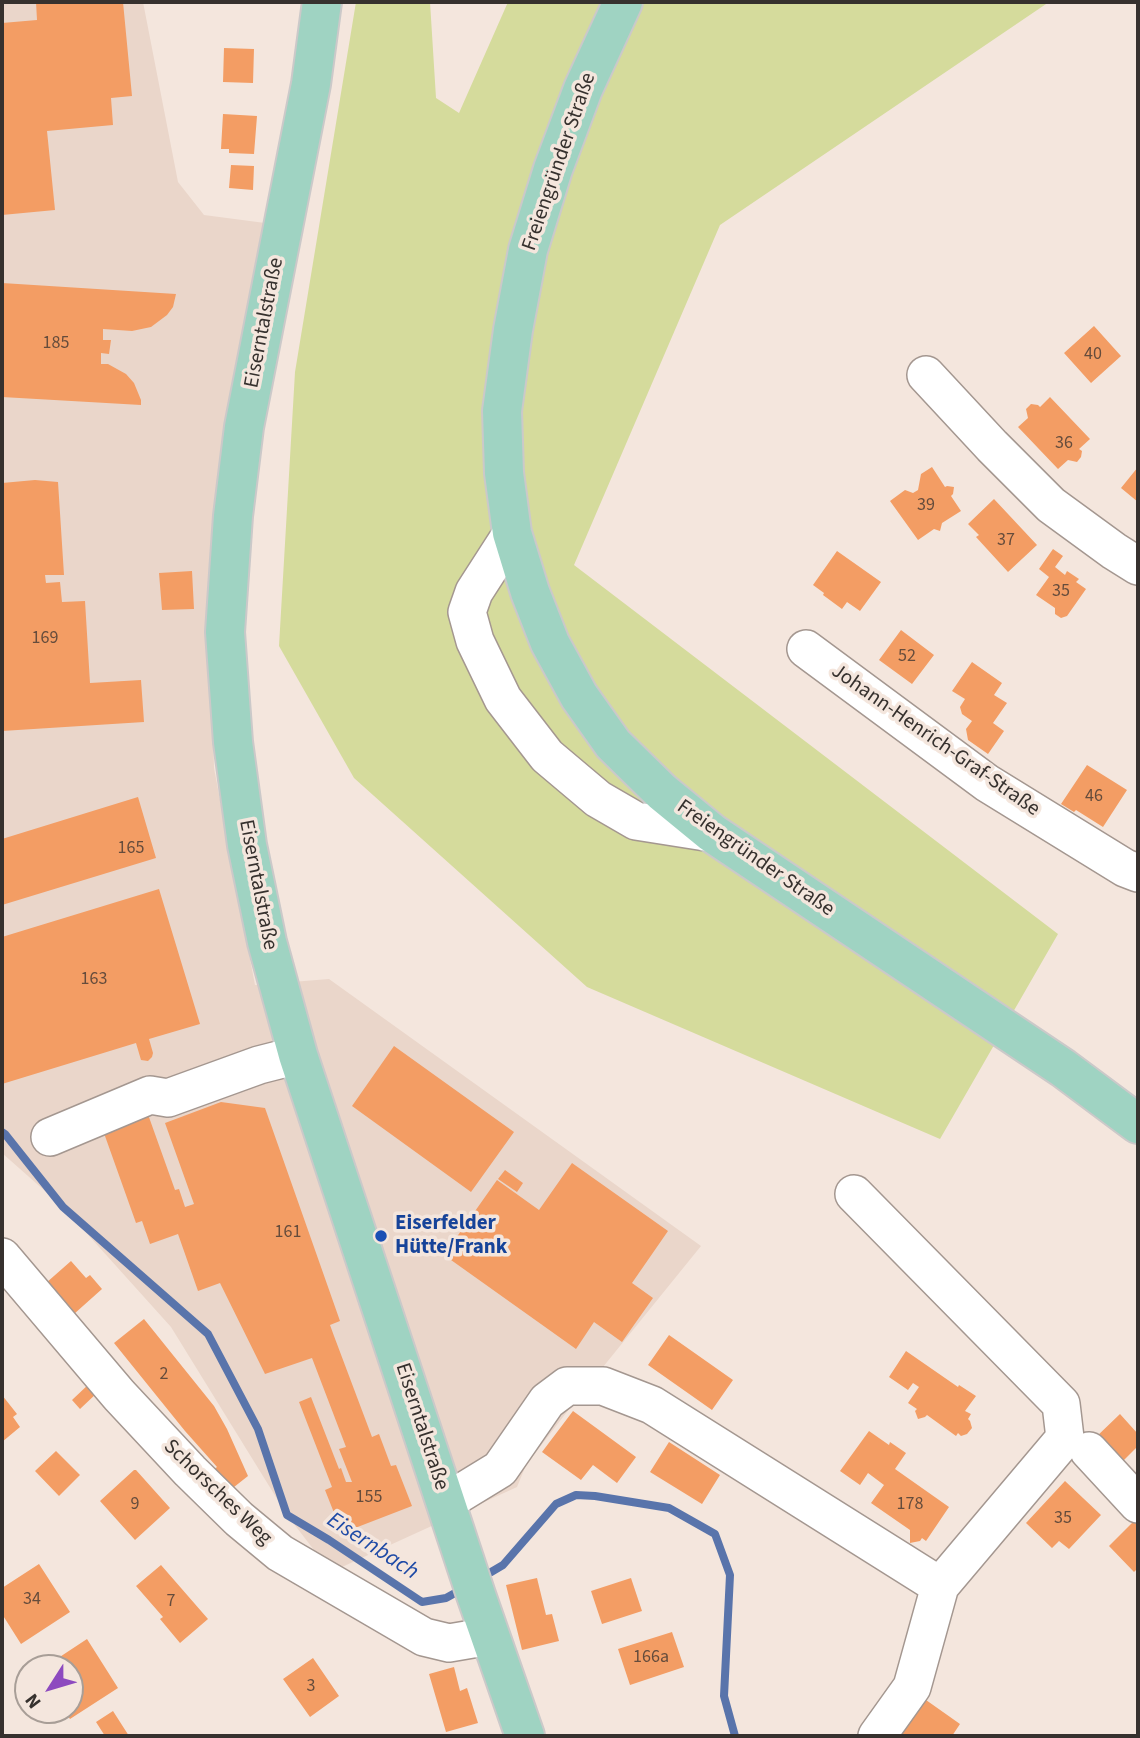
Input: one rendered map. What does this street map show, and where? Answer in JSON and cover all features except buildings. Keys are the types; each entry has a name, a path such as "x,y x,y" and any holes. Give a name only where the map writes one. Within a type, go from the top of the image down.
{"main road":[{"name":"Eiserntalstraße","path":"322,2 312,83 244,426 233,516 225,632 233,742 247,845 267,942 298,1055 525,1736"},
{"name":"Freiengründer Straße","path":"623,2 579,100 553,169 528,250 502,411 503,473 513,533 530,592 550,643 579,696 613,744 662,792 712,833 1063,1068 1138,1125"}],"street":[{"path":"926,375 1051,505 1138,566"},
{"path":"513,533 474,592 467,612 475,641 503,699 547,756 597,799 636,821 712,833"},
{"name":"Johann-Henrich-Graf-Straße","path":"806,649 987,783 1125,868 1138,873"},
{"path":"50,1137 150,1095 169,1098 259,1065 298,1055"},
{"path":"854,1194 1061,1404 1065,1438 940,1586 912,1687 877,1736"},
{"name":"Schorsches Weg","path":"2,1257 119,1395 190,1471 280,1553 425,1637 449,1643 490,1636"},
{"path":"446,1502 500,1469 547,1401 567,1386 603,1386 652,1405 940,1586"},
{"path":"1088,1451 1138,1504"}],"shaded area":[{"path":"2,2 143,2 178,182 204,215 265,223 210,609 214,768 255,985 329,979 701,1246 526,1465 517,1487 331,1572 287,1515 171,1327 63,1207 2,1153"}],"green space":[{"path":"356,2 430,2 436,98 459,113 508,2 1049,2 720,225 574,565 1058,934 940,1139 587,987 354,778 279,646 295,372"}],"waterway":[{"name":"Eisernbach","path":"2,1132 63,1207 208,1334 258,1429 287,1515 422,1602 446,1598 464,1588"},
{"name":"Eisernbach","path":"481,1578 503,1565 556,1504 576,1495 669,1508 715,1534 730,1575 724,1696 735,1736"}],"place":[{"name":"Eiserfelder Hütte/Frank","path":"381,1236"}]}
